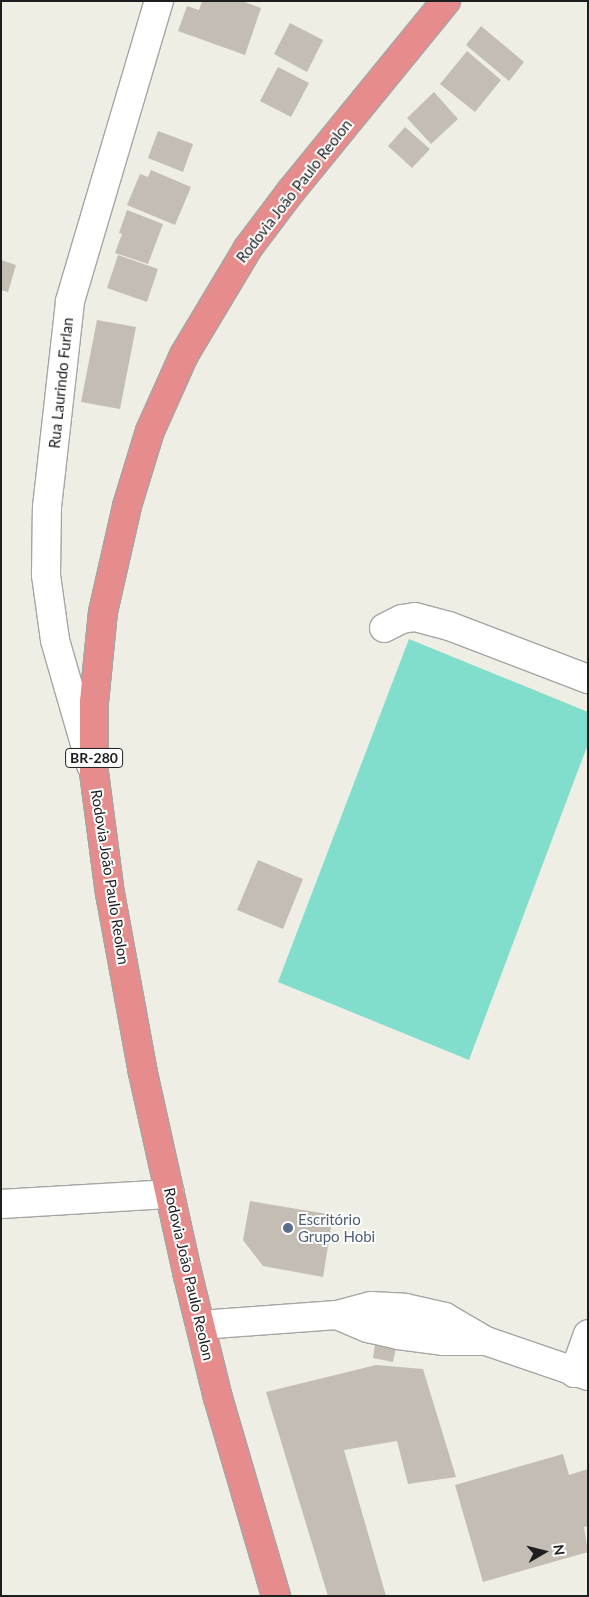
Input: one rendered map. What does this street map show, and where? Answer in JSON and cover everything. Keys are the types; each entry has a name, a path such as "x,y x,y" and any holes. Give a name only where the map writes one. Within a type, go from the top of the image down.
{"highway":[{"name":"Rodovia João Paulo Reolon","path":"276,1596 224,1417 200,1325 143,1073 110,894 94,772 94,702 103,612 127,506 150,430 184,355 248,248 292,190 446,1"}],"street":[{"name":"Rua Laurindo Furlan","path":"94,772 55,640 46,576 47,507 70,301 159,1"},
{"path":"384,628 402,618 416,617 449,626 588,679"},
{"path":"1,1204 170,1194"},
{"path":"200,1325 337,1314 371,1306 405,1308 445,1317 486,1341 584,1375 588,1334"}],"shaded area":[{"path":"409,639 588,712 588,744 469,1060 278,982"}],"building":[{"path":"202,1 242,1 261,8 245,55 178,31 187,6 199,10"},
{"path":"290,23 323,40 307,72 274,54"},
{"path":"481,26 524,62 509,81 466,45"},
{"path":"467,51 501,80 475,112 440,84"},
{"path":"278,67 309,83 291,117 260,101"},
{"path":"434,92 458,119 431,144 407,118"},
{"path":"405,127 430,149 412,168 388,146"},
{"path":"158,131 193,144 183,172 148,158"},
{"path":"151,170 191,187 175,225 127,205 140,174 148,177"},
{"path":"127,210 163,224 148,264 115,253 122,234 119,233"},
{"path":"118,255 158,269 147,302 107,288"},
{"path":"1,260 16,265 8,292 1,290"},
{"path":"97,320 136,327 120,409 81,402"},
{"path":"258,860 303,879 283,929 237,910"},
{"name":"Escritório Grupo Hobi","path":"250,1201 333,1215 323,1277 263,1266 243,1240"},
{"path":"375,1344 396,1348 393,1362 373,1358"},
{"path":"376,1365 423,1369 456,1477 408,1484 397,1441 344,1450 386,1596 328,1596 266,1392"},
{"path":"563,1454 569,1475 588,1469 588,1526 584,1527 588,1552 483,1582 455,1485"}],"place":[{"name":"Escritório Grupo Hobi","path":"288,1228"}]}
